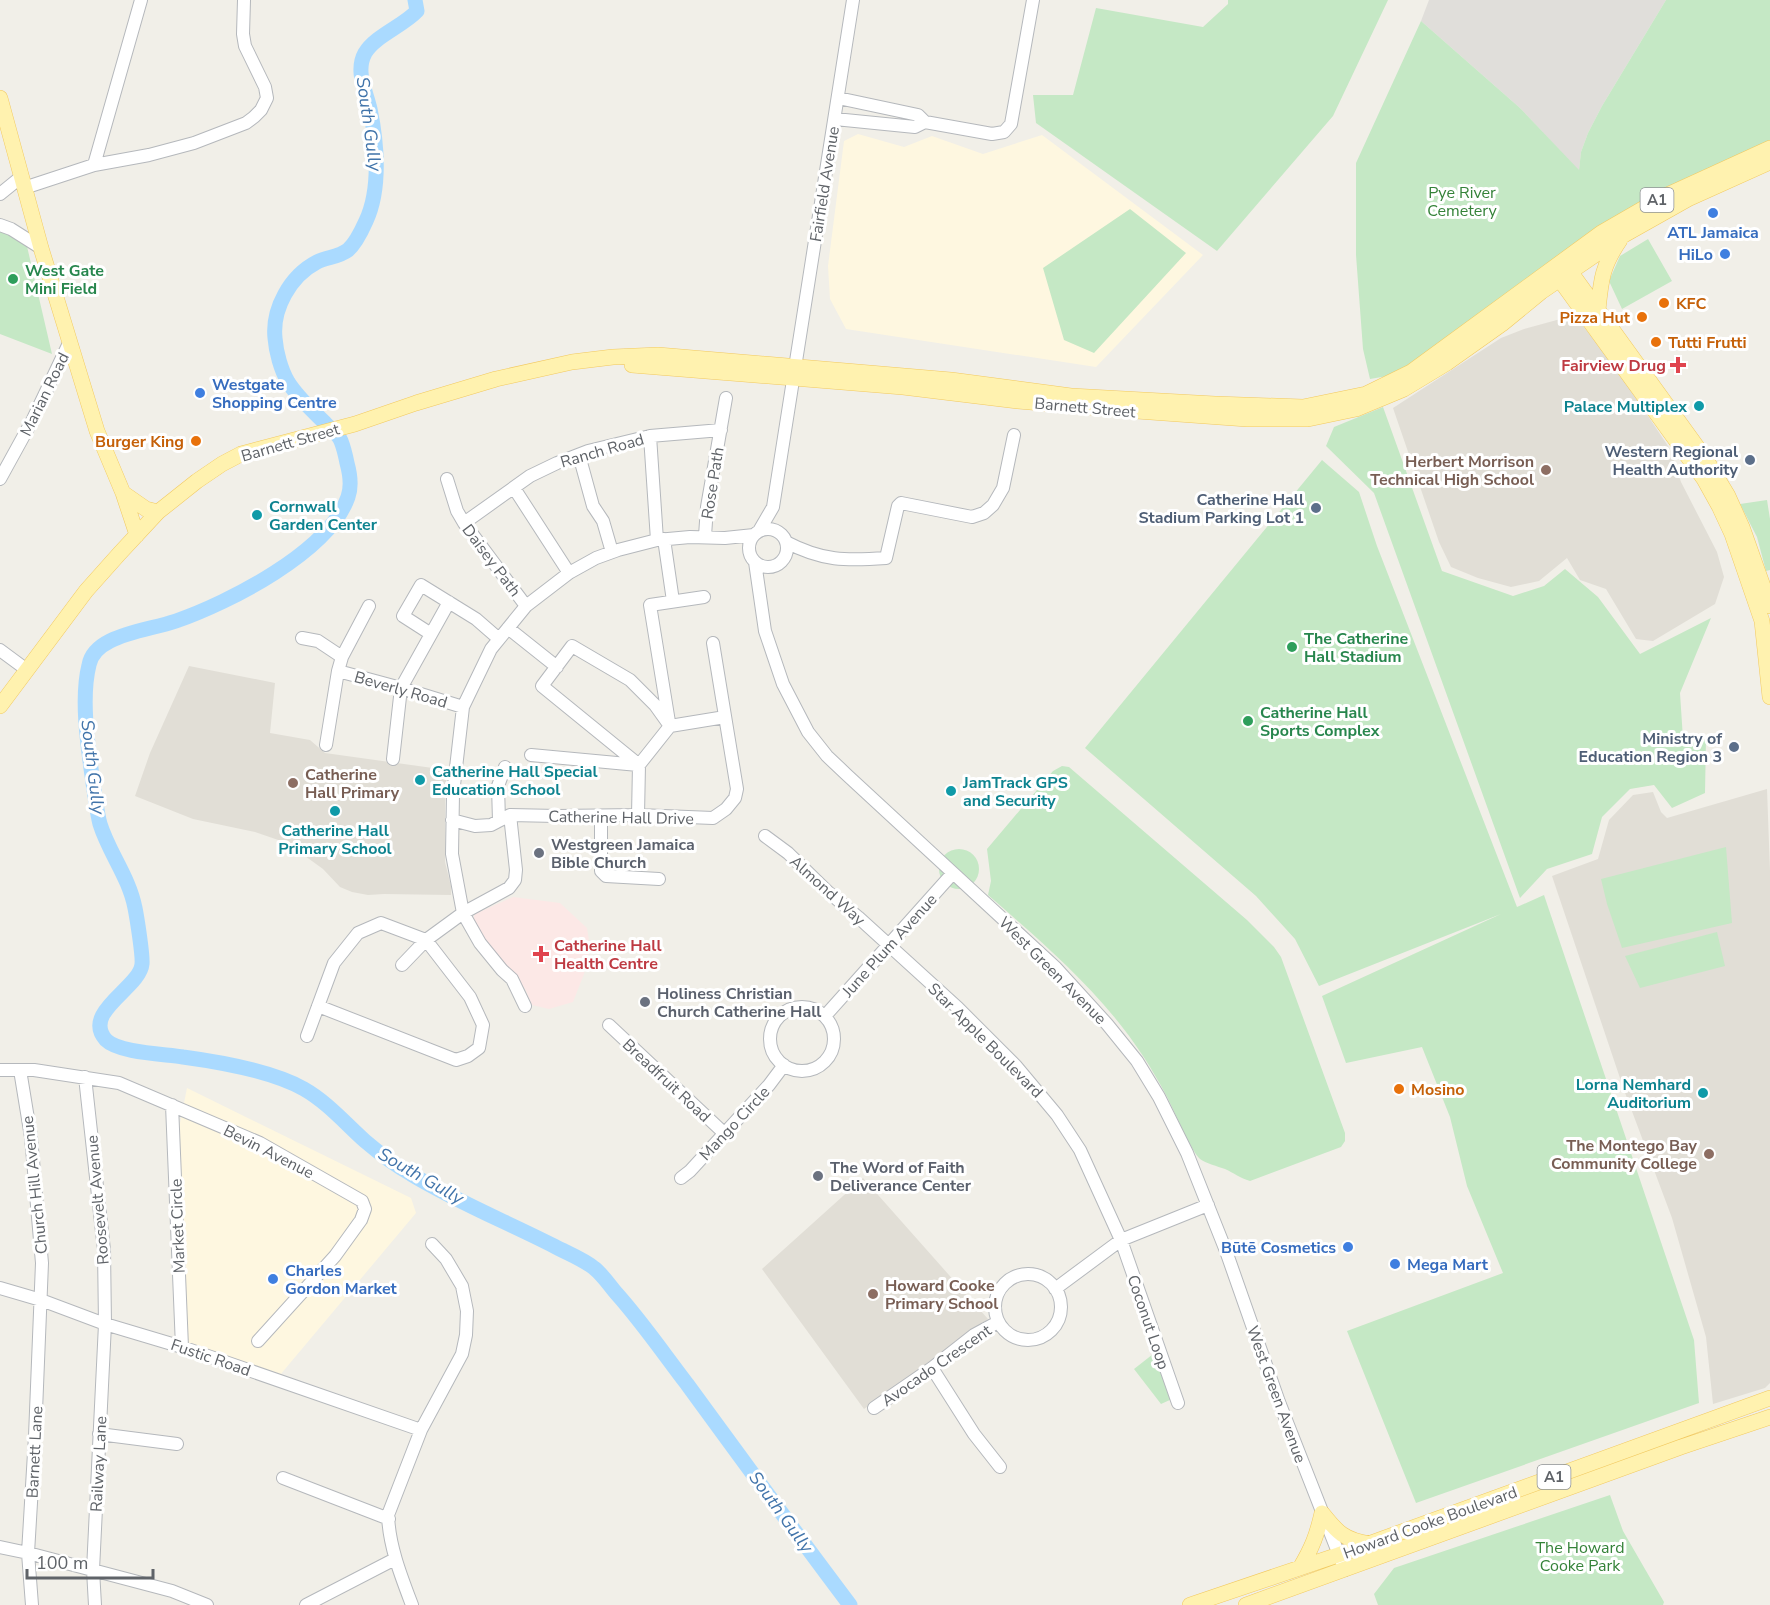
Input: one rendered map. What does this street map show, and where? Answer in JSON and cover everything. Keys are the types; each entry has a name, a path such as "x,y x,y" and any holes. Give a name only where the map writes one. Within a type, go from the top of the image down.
{"main road":[{"path":"0,98 41,248 97,431 123,493 137,536"},
{"name":"A1","path":"1560,270 1600,233 1665,196 1770,148"},
{"name":"A1","path":"1560,270 1688,200 1770,162"},
{"path":"1598,310 1602,274 1612,251 1624,235"},
{"path":"1560,270 1598,310 1705,458 1728,496 1742,527 1770,606"},
{"path":"1560,270 1704,479 1719,506 1732,534 1762,621 1770,697"},
{"name":"Barnett Street","path":"0,704 86,591 158,512 222,464 241,454 355,424 496,379 572,362 658,355 795,373 951,380 1071,396 1303,407 1365,394 1411,372 1560,270"},
{"path":"123,493 146,509 158,512"},
{"name":"Howard Cooke Boulevard","path":"1190,1605 1370,1544 1768,1398"},
{"name":"Howard Cooke Boulevard","path":"1246,1605 1680,1447 1770,1417"},
{"path":"1322,1513 1338,1532 1355,1542 1370,1544"},
{"path":"1300,1568 1313,1548 1322,1513"}],"street":[{"path":"94,165 141,0"},
{"path":"0,194 23,183 194,143 246,123 261,110 267,98 265,87 245,46 244,0"},
{"name":"Fairfield Avenue","path":"795,373 853,0"},
{"path":"838,98 918,115 925,122 992,134 1004,132 1011,124 1033,0"},
{"path":"835,119 915,128 925,122"},
{"path":"0,225 11,229 41,248"},
{"name":"Marian Road","path":"0,479 33,419 70,340"},
{"path":"753,560 749,546 773,507 795,373"},
{"name":"Rose Path","path":"705,536 707,507 726,398"},
{"name":"Ranch Road","path":"464,523 530,476 588,451 650,436 721,430"},
{"path":"525,1006 512,979 480,943 463,914 452,854 452,820 463,708 491,649 526,606 569,573 612,552 660,539 705,536 725,538 771,529 806,552 830,559 886,558 898,506 902,502 972,517 984,513 993,505 1003,488 1014,435"},
{"path":"650,436 660,539 673,601"},
{"path":"579,455 593,506 603,520 612,552"},
{"name":"Daisey Path","path":"447,479 456,511 526,606"},
{"path":"514,488 569,573"},
{"path":"760,588 788,550 773,507"},
{"path":"725,538 766,567 806,552"},
{"name":"West Green Avenue","path":"753,560 760,588 765,631 783,684 808,732 840,769 1056,968 1137,1061 1159,1097 1187,1153 1208,1205 1267,1369 1345,1570"},
{"path":"431,634 404,618 403,615 421,585 476,619 499,639"},
{"path":"670,726 650,605 704,597"},
{"path":"393,759 401,688 449,602"},
{"path":"326,745 342,657 369,606"},
{"path":"508,628 557,667"},
{"path":"302,638 318,641 342,657"},
{"name":"Catherine Hall Drive","path":"452,820 475,826 491,825 505,818 557,816 638,815 713,818 726,809 735,798 737,789 713,643"},
{"path":"639,765 542,686 572,646 630,680 655,705 670,726"},
{"path":"0,650 27,670"},
{"name":"Beverly Road","path":"338,671 463,708"},
{"path":"638,815 639,765 670,726 725,717"},
{"path":"531,755 639,765"},
{"path":"402,965 426,940 463,914 509,888 515,880 516,870 498,786 505,767"},
{"path":"601,816 601,871 603,874 659,879"},
{"name":"Almond Way","path":"765,836 788,853 888,946"},
{"name":"June Plum Avenue","path":"825,1016 953,873"},
{"path":"307,1036 318,1006 334,963 358,933 381,923 426,940 470,997 483,1025 479,1048 468,1056 456,1060 318,1006"},
{"name":"Star Apple Boulevard","path":"888,946 958,1008 1016,1065 1043,1097 1080,1150 1121,1240"},
{"path":"805,1007 812,1008 825,1016 834,1034 831,1054 825,1062 805,1071 794,1070 784,1065 775,1055 770,1042 771,1029 778,1017 790,1009 805,1007"},
{"name":"Breadfruit Road","path":"609,1025 724,1134"},
{"name":"Mango Circle","path":"681,1178 769,1085 784,1065"},
{"name":"Bevin Avenue","path":"0,1070 34,1070 119,1083 260,1143 362,1202 364,1214 335,1256 258,1341"},
{"name":"Church Hill Avenue","path":"20,1070 31,1137 42,1263 41,1300"},
{"name":"Roosevelt Avenue","path":"85,1077 104,1250 105,1324"},
{"name":"Market Circle","path":"172,1105 182,1347"},
{"path":"1055,1289 1121,1240 1208,1205"},
{"name":"Coconut Loop","path":"1121,1240 1178,1403"},
{"path":"412,1605 395,1559 388,1515 422,1430 462,1354 466,1335 467,1311 462,1286 446,1259 432,1244"},
{"path":"1030,1274 1040,1277 1055,1289 1060,1299 1057,1323 1046,1335 1033,1340 1018,1339 1006,1332 998,1322 995,1313 998,1293 1012,1278 1030,1274"},
{"name":"Fustic Road","path":"0,1288 41,1300 105,1324 182,1347 422,1430"},
{"name":"Barnett Lane","path":"32,1605 28,1553 41,1300"},
{"name":"Avocado Crescent","path":"874,1408 932,1368 974,1335 998,1322"},
{"name":"Railway Lane","path":"95,1605 93,1570 105,1324"},
{"path":"932,1368 974,1434 1000,1467"},
{"path":"99,1434 177,1444"},
{"path":"283,1478 388,1520"},
{"path":"0,1547 172,1592 207,1605"},
{"path":"306,1605 395,1559"}],"shaded area":[{"path":"1429,0 1666,0 1588,133 1581,152 1579,171 1520,108 1421,21"},
{"path":"858,134 904,147 932,136 983,154 1042,135 1203,255 1096,367 846,329 830,299 828,266 844,141"},
{"name":"Herbert Morrison Technical High School","path":"1575,315 1622,377 1670,449 1681,482 1717,552 1724,577 1715,604 1653,641 1636,639 1606,589 1580,580 1567,558 1539,581 1511,587 1478,578 1451,567 1439,542 1393,408 1501,338"},
{"name":"Catherine Hall Primary","path":"189,666 275,683 270,733 310,740 325,753 447,770 445,862 451,895 368,895 352,892 340,887 323,869 287,843 255,832 193,819 135,796 150,753"},
{"name":"The Montego Bay Community College","path":"1767,789 1770,871 1770,1383 1765,1388 1713,1404 1706,1337 1672,1218 1624,1090 1552,876 1598,859 1609,820 1633,795 1653,792 1661,812 1667,818"},
{"name":"Catherine Hall Health Centre","path":"513,897 560,903 587,928 590,947 584,974 573,1002 549,1009 532,1005 525,989 501,959 486,949 472,921 475,914"},
{"name":"Charles Gordon Market","path":"187,1088 411,1198 416,1213 275,1381 188,1346 179,1128"},
{"name":"Howard Cooke Primary School","path":"863,1178 988,1319 864,1409 762,1269"}],"green space":[{"path":"1228,0 1388,0 1333,116 1217,251 1036,123 1033,95 1073,95 1096,8 1203,27 1228,4"},
{"name":"Pye River Cemetery","path":"1666,0 1770,0 1770,147 1411,372 1370,379 1363,349 1356,255 1356,163 1421,21 1520,108 1579,170 1581,152 1588,133"},
{"path":"1130,209 1186,253 1094,353 1064,340 1043,268"},
{"path":"0,231 8,231 26,242 52,354 0,334"},
{"path":"1648,239 1672,281 1622,309 1609,281 1620,256"},
{"path":"1383,407 1442,571 1513,596 1544,586 1565,569 1598,597 1640,654 1711,618 1680,693 1683,739 1706,738 1705,793 1672,808 1654,785 1630,789 1602,817 1592,854 1547,869 1520,898 1374,493 1326,446 1334,427"},
{"path":"1322,460 1359,492 1377,546 1517,907 1544,895 1694,1340 1699,1403 1416,1503 1347,1331 1503,1273 1467,1186 1450,1117 1422,1047 1346,1063 1322,996 1501,914 1319,986 1295,939 1256,896 1085,748"},
{"path":"1767,500 1770,519 1770,570 1766,571 1757,537 1740,504"},
{"path":"1062,766 1069,767 1247,920 1274,947 1281,957 1345,1133 1345,1141 1341,1147 1250,1181 1200,1159 1149,1065 1127,1033 1071,970 988,895 991,881 987,849 1053,771"},
{"path":"1726,847 1732,923 1622,948 1601,879"},
{"path":"959,849 973,855 979,869 973,883 959,889 945,883 939,869 945,855"},
{"path":"1717,932 1725,966 1640,988 1625,956"},
{"path":"1157,1351 1172,1399 1161,1404 1134,1369"},
{"name":"The Howard Cooke Park","path":"1610,1495 1623,1531 1664,1602 1663,1605 1378,1605 1374,1594 1394,1568"}],"waterway":[{"name":"South Gully","path":"415,0 417,11 375,41 362,60 361,74 370,109 376,151 374,195 366,221 348,250 317,262 299,276 285,294 276,316 275,338 283,372 301,399 335,432 341,441 350,476 348,497 337,517 320,537 299,556 274,573 198,613 110,641 96,651 90,661 86,679 85,711 97,811 104,835 132,897 142,960 139,973 106,1010 101,1020 100,1030 106,1040 121,1048 261,1072 304,1089 321,1100 387,1159 446,1194 575,1256 594,1268 653,1338 850,1605"}],"place":[{"name":"ATL Jamaica","path":"1713,213"},
{"name":"HiLo","path":"1725,254"},
{"name":"West Gate Mini Field","path":"13,279"},
{"name":"KFC","path":"1664,303"},
{"name":"Pizza Hut","path":"1642,317"},
{"name":"Tutti Frutti","path":"1656,342"},
{"name":"Fairview Drug","path":"1678,365"},
{"name":"Westgate Shopping Centre","path":"200,393"},
{"name":"Palace Multiplex","path":"1699,406"},
{"name":"Burger King","path":"196,441"},
{"name":"Western Regional Health Authority","path":"1750,460"},
{"name":"Herbert Morrison Technical High School","path":"1546,470"},
{"name":"Catherine Hall Stadium Parking Lot 1","path":"1316,508"},
{"name":"Cornwall Garden Center","path":"257,515"},
{"name":"The Catherine Hall Stadium","path":"1292,647"},
{"name":"Catherine Hall Sports Complex","path":"1248,721"},
{"name":"Ministry of Education Region 3","path":"1734,747"},
{"name":"Catherine Hall Special Education School","path":"420,780"},
{"name":"Catherine Hall Primary","path":"293,783"},
{"name":"JamTrack GPS and Security","path":"951,791"},
{"name":"Catherine Hall Primary School","path":"335,811"},
{"name":"Westgreen Jamaica Bible Church","path":"539,853"},
{"name":"Catherine Hall Health Centre","path":"541,954"},
{"name":"Holiness Christian Church Catherine Hall","path":"645,1002"},
{"name":"Mosino","path":"1399,1089"},
{"name":"Lorna Nemhard Auditorium","path":"1703,1093"},
{"name":"The Montego Bay Community College","path":"1709,1154"},
{"name":"The Word of Faith Deliverance Center","path":"818,1176"},
{"name":"Būtē Cosmetics","path":"1348,1247"},
{"name":"Mega Mart","path":"1395,1264"},
{"name":"Charles Gordon Market","path":"273,1279"},
{"name":"Howard Cooke Primary School","path":"873,1294"}]}
